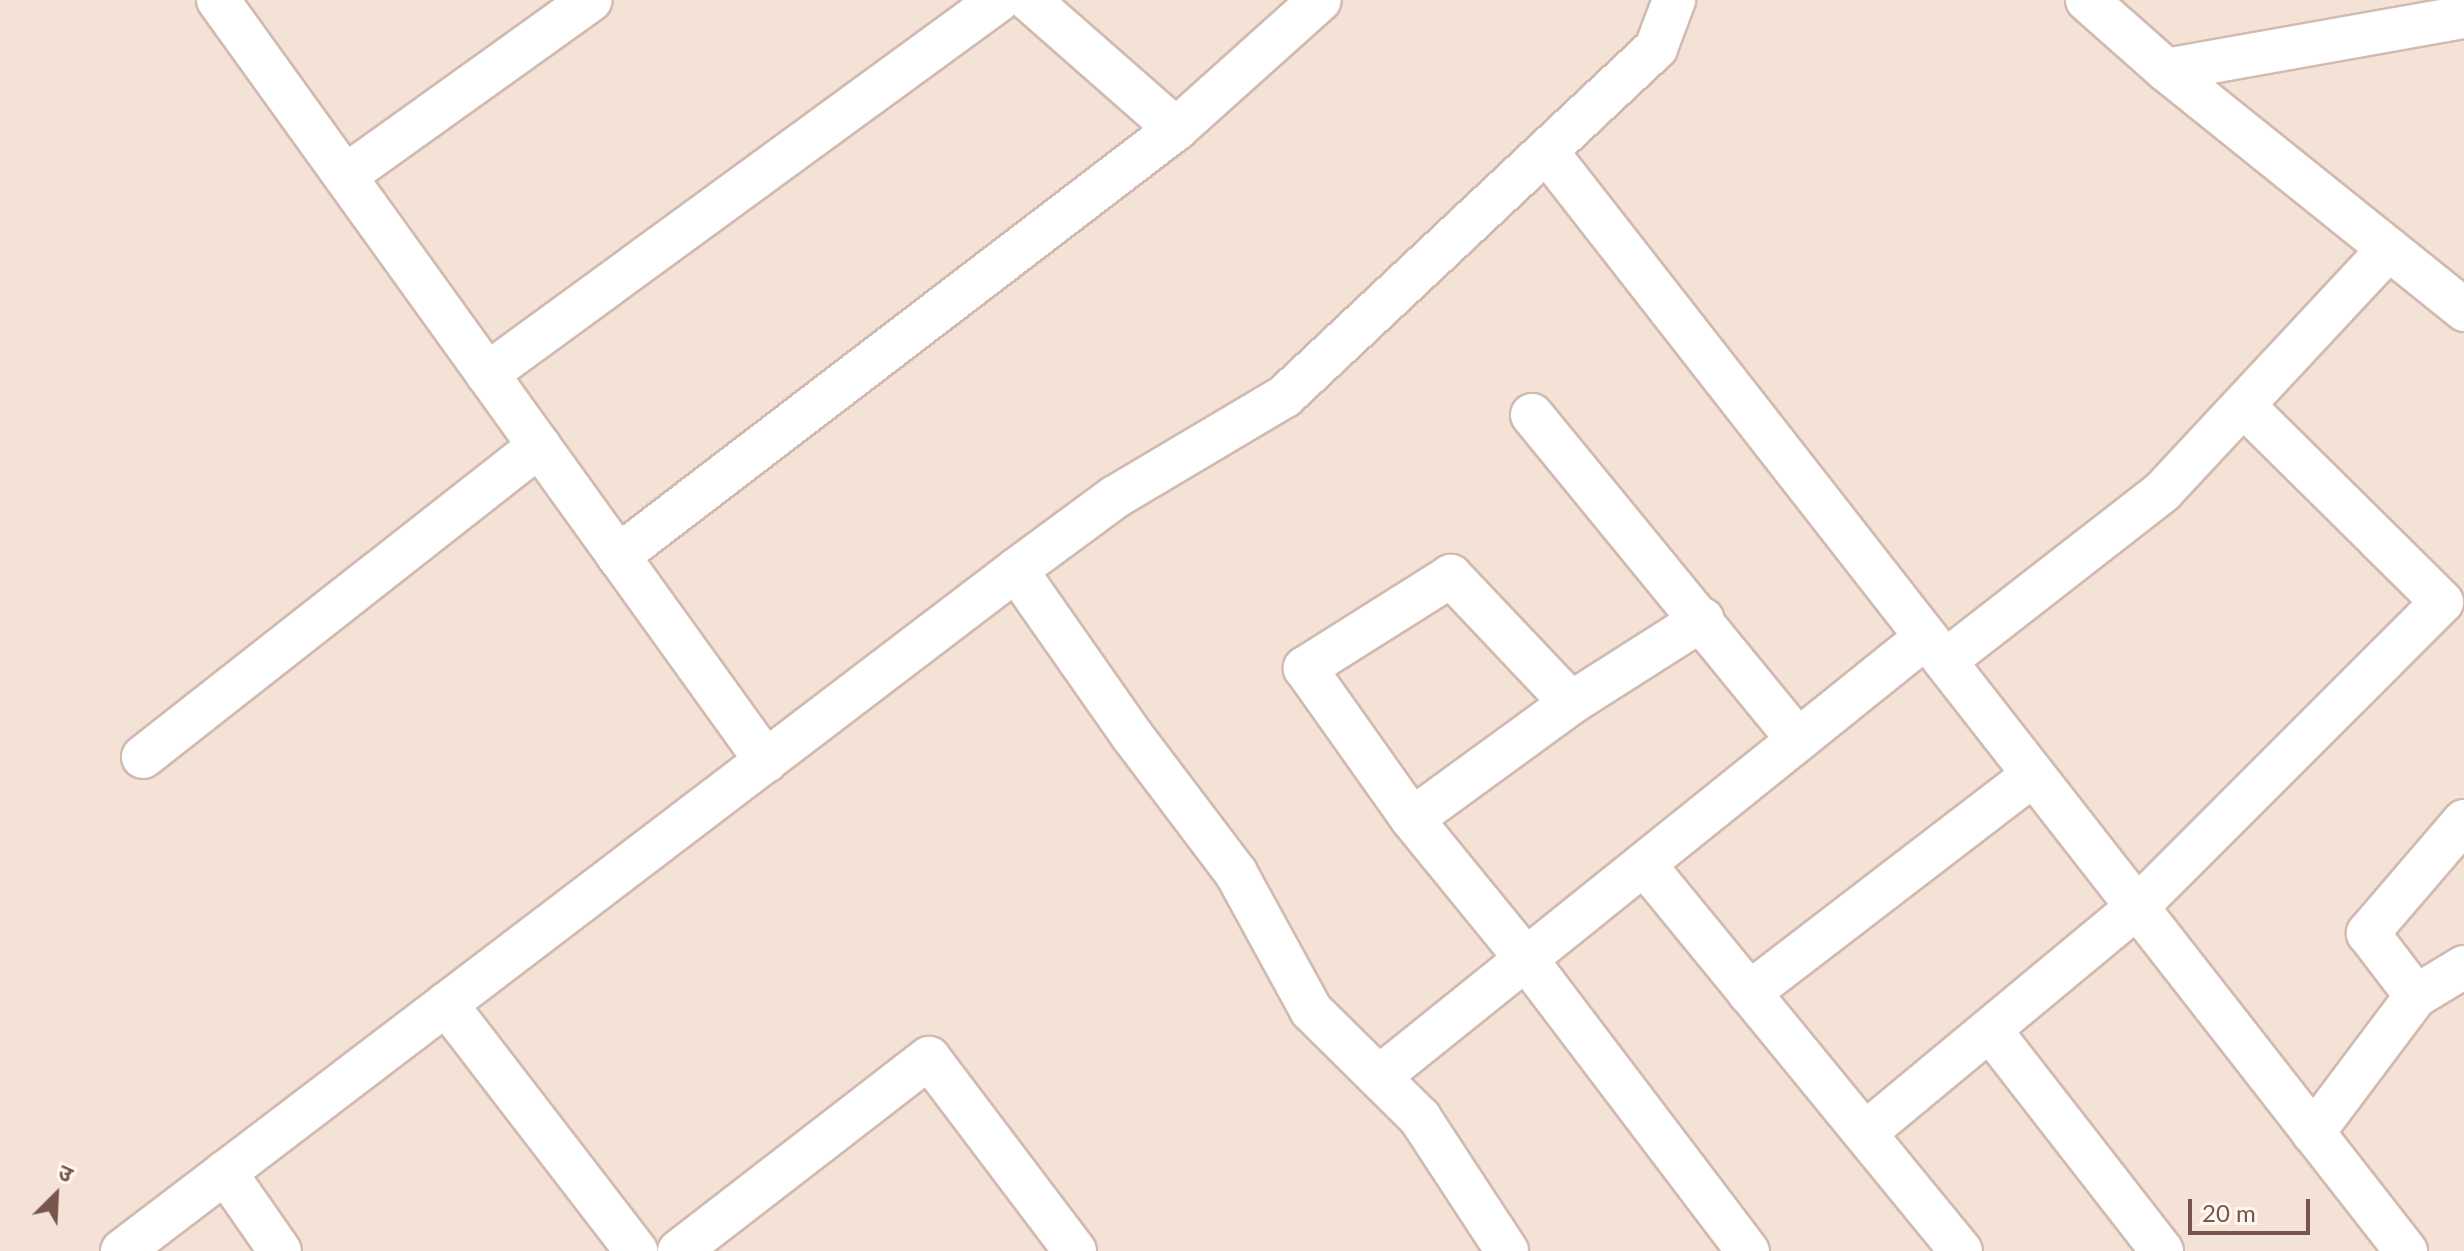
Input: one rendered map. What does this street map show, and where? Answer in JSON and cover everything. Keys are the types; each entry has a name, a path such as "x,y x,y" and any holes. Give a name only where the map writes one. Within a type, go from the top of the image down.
{"street":[{"path":"218,0 766,761"},
{"path":"345,176 591,0"},
{"path":"487,374 999,0"},
{"path":"1029,0 1176,129"},
{"path":"618,556 1176,129 1320,0"},
{"path":"122,1251 1115,497 1285,396 1656,48 1674,0"},
{"path":"2087,0 2166,70 2464,310"},
{"path":"2166,70 2464,17"},
{"path":"1547,152 2406,1251"},
{"path":"1379,1077 1798,740 1936,649 2163,491 2389,249"},
{"path":"1865,1133 2137,907 2453,614 2244,406"},
{"path":"1532,415 1703,619 1798,740"},
{"path":"143,757 539,446"},
{"path":"1016,570 1133,737 1236,873 1311,1010 1420,1118 1507,1251"},
{"path":"1571,703 1451,576 1305,668 1412,819 1526,959 1748,1251"},
{"path":"1412,819 1571,703 1703,619"},
{"path":"1749,993 2033,775"},
{"path":"2416,996 2368,933 2464,821"},
{"path":"1644,864 1961,1251"},
{"path":"2313,1133 2416,996 2464,967"},
{"path":"446,1004 636,1251"},
{"path":"1990,1030 2162,1251"},
{"path":"679,1251 929,1058 1075,1251"},
{"path":"225,1172 280,1251"}],"shaded area":[{"path":"0,0 2464,0 2464,1251 0,1251"}]}
